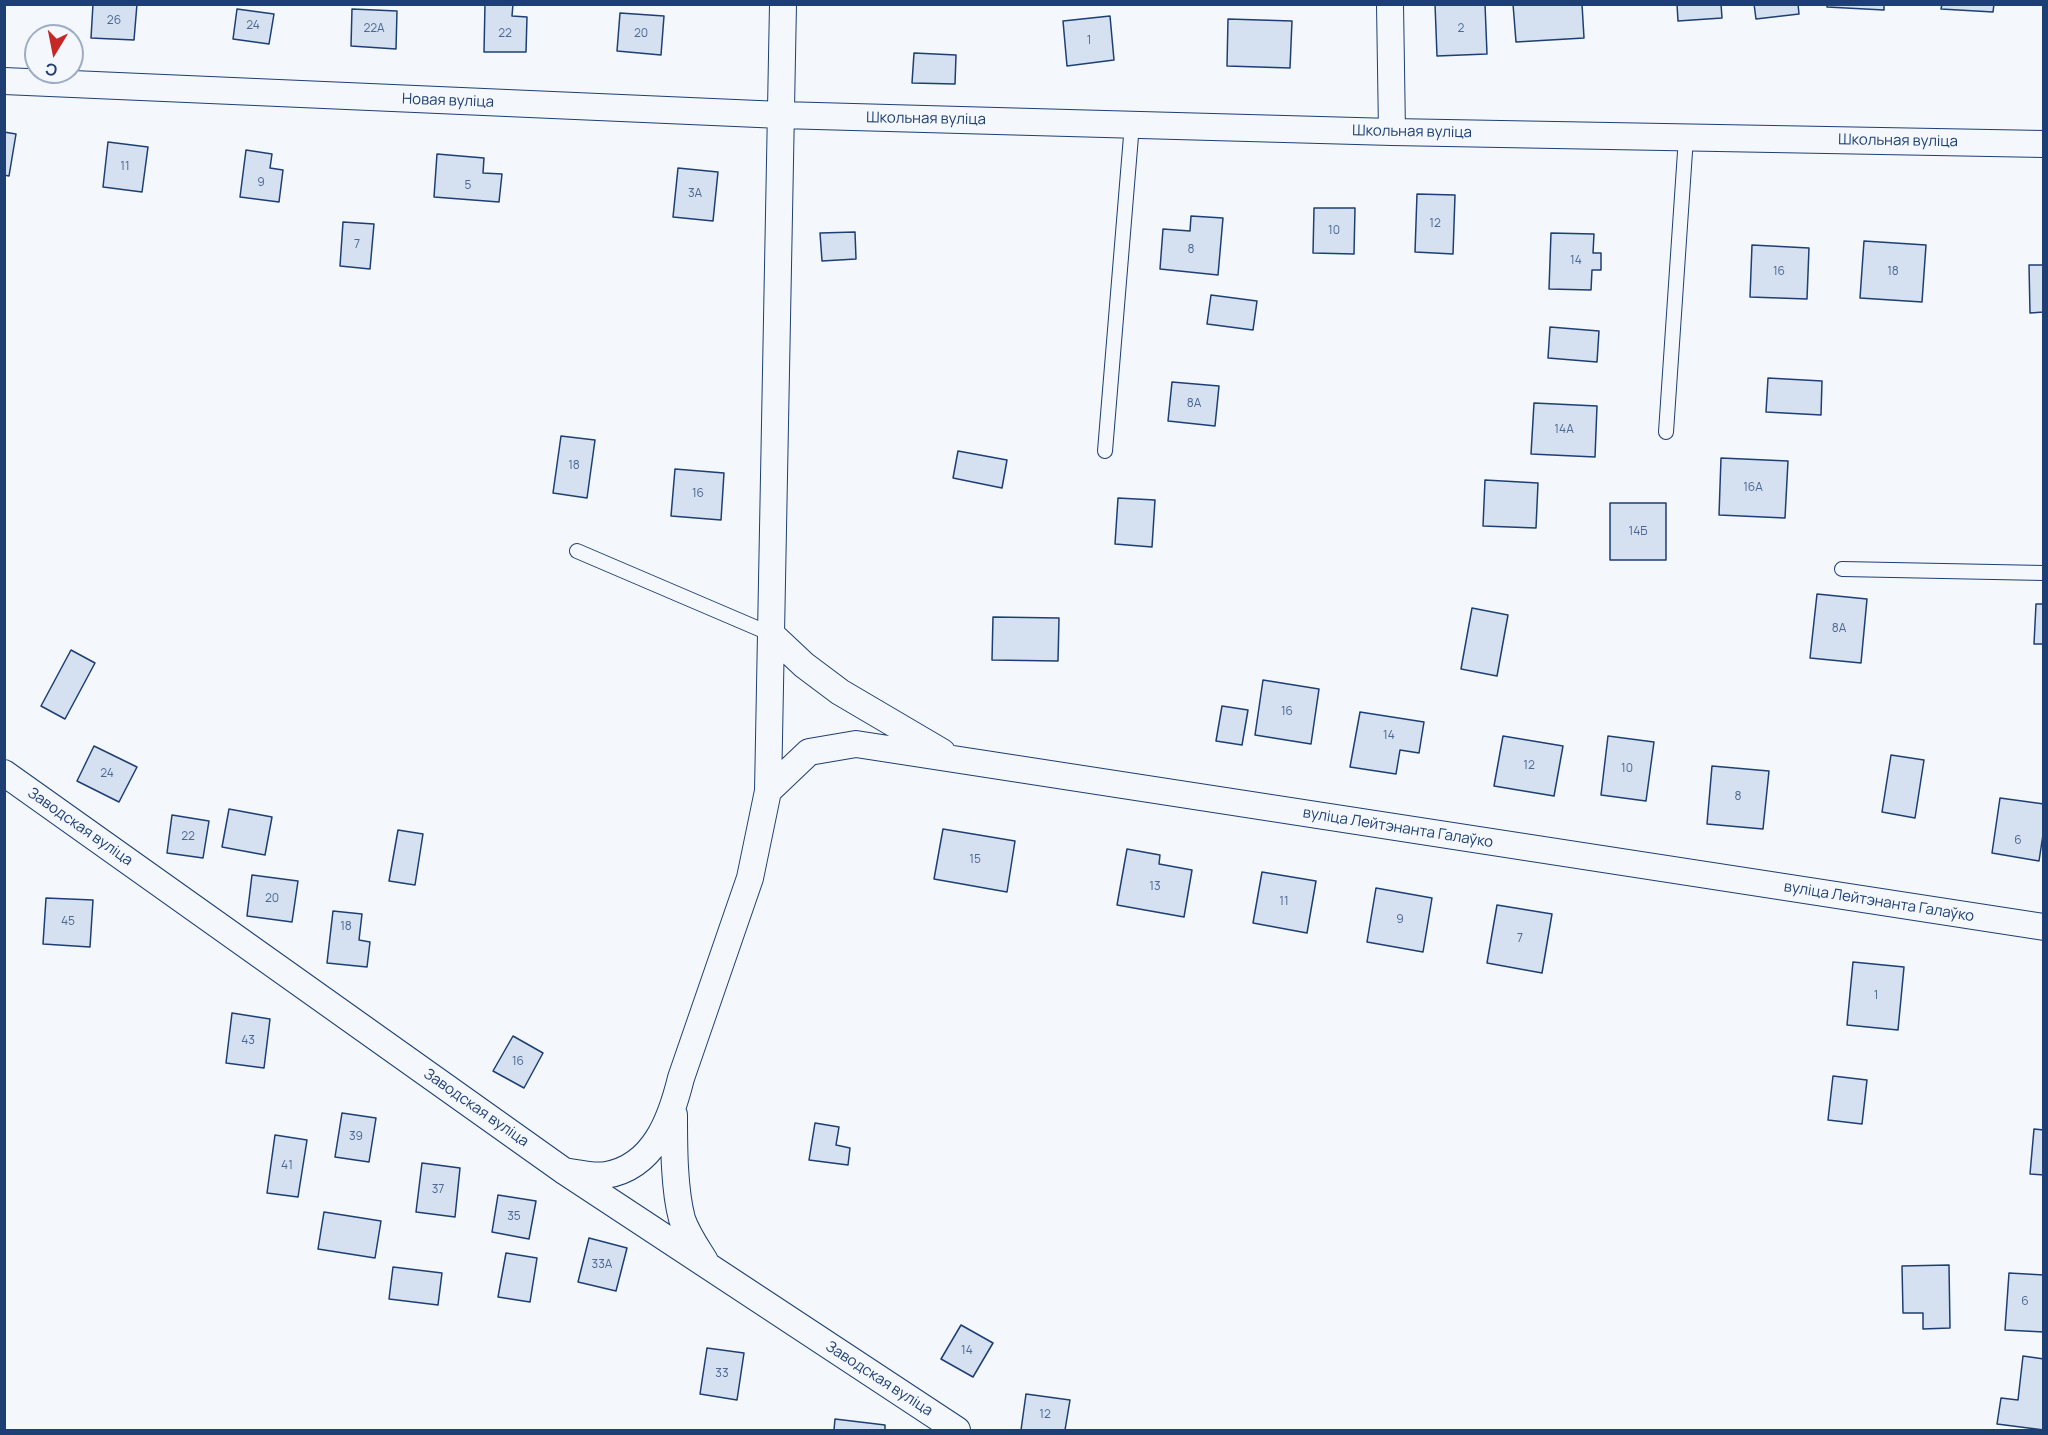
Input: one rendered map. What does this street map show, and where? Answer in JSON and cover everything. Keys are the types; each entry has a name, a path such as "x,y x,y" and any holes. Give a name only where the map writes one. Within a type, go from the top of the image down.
{"street":[{"path":"710,1267 682,1220 674,1147 674,1109 681,1078 750,878 768,791 783,4"},
{"path":"1390,4 1392,132"},
{"name":"Новая вуліца","path":"4,81 780,115"},
{"name":"Школьная вуліца","path":"780,115 1392,132 2043,144"},
{"path":"771,634 804,665 840,692 955,760"},
{"name":"вуліца Лейтэнанта Галаўко","path":"768,791 809,752 856,744 2043,927"},
{"name":"Заводская вуліца","path":"4,773 564,1171 957,1431"},
{"path":"564,1171 604,1175 623,1170 644,1156 661,1136 674,1109"}],"lane":[{"path":"1105,451 1132,124"},
{"path":"1666,432 1686,137"},
{"path":"578,551 771,634"},
{"path":"1842,569 2043,573"}],"building":[{"path":"93,4 137,4 134,40 91,38"},
{"path":"485,4 513,4 512,16 527,17 526,52 484,52"},
{"path":"1435,4 1485,4 1487,54 1437,56"},
{"path":"1513,4 1582,4 1584,38 1516,42"},
{"path":"1677,4 1721,4 1722,18 1678,21"},
{"path":"1754,4 1798,4 1799,14 1756,19"},
{"path":"1827,4 1884,4 1884,10 1827,7"},
{"path":"1942,4 1994,4 1993,12 1941,9"},
{"path":"237,9 274,14 269,44 233,39"},
{"path":"352,9 397,11 396,49 351,46"},
{"path":"620,13 664,16 661,55 617,51"},
{"path":"1110,16 1114,60 1067,66 1063,21"},
{"path":"1228,19 1292,21 1290,68 1227,66"},
{"path":"914,53 956,55 955,84 912,83"},
{"path":"4,132 16,134 9,176 4,175"},
{"path":"108,142 148,147 142,192 103,187"},
{"path":"246,150 272,154 270,168 283,170 279,202 240,197"},
{"path":"437,154 484,158 483,173 502,174 499,202 434,197"},
{"path":"678,168 718,172 713,221 673,217"},
{"path":"1417,194 1455,195 1453,254 1415,252"},
{"path":"1314,208 1355,208 1354,254 1313,253"},
{"path":"1191,216 1223,218 1218,275 1160,269 1163,229 1190,231"},
{"path":"343,222 374,224 370,269 340,266"},
{"path":"855,232 856,259 822,261 820,233"},
{"path":"1551,233 1594,234 1593,253 1601,253 1601,270 1592,270 1591,290 1549,289"},
{"path":"1864,241 1926,245 1922,302 1860,298"},
{"path":"1752,245 1809,248 1807,299 1750,297"},
{"path":"2029,265 2044,265 2044,312 2030,313"},
{"path":"1211,295 1257,301 1253,330 1207,324"},
{"path":"1550,327 1599,331 1597,362 1548,358"},
{"path":"1768,378 1822,381 1821,415 1766,412"},
{"path":"1172,382 1219,386 1215,426 1168,421"},
{"path":"1534,403 1597,406 1595,457 1531,454"},
{"path":"561,436 595,440 587,498 553,493"},
{"path":"958,451 1007,460 1002,488 953,478"},
{"path":"1721,458 1788,461 1785,518 1719,515"},
{"path":"675,469 724,473 721,520 671,516"},
{"path":"1485,480 1538,483 1536,528 1483,526"},
{"path":"1118,498 1155,500 1152,547 1115,544"},
{"path":"1610,503 1666,503 1666,560 1610,560"},
{"path":"1817,594 1867,599 1861,663 1810,658"},
{"path":"2036,604 2044,604 2044,644 2034,644"},
{"path":"1472,608 1508,615 1497,676 1461,669"},
{"path":"993,617 1059,618 1058,661 992,660"},
{"path":"71,650 95,663 65,719 41,706"},
{"path":"1263,680 1319,689 1311,744 1255,735"},
{"path":"1222,706 1248,710 1242,745 1216,741"},
{"path":"1360,712 1424,722 1419,753 1400,750 1396,774 1350,767"},
{"path":"1503,736 1563,746 1554,796 1494,786"},
{"path":"1608,736 1654,742 1646,801 1601,795"},
{"path":"94,746 137,767 119,802 77,781"},
{"path":"1891,755 1924,760 1915,818 1882,812"},
{"path":"1712,766 1769,771 1763,829 1707,824"},
{"path":"2000,798 2044,804 2044,828 2039,861 1992,853"},
{"path":"229,809 272,817 265,855 222,847"},
{"path":"172,815 209,821 203,858 167,853"},
{"path":"943,829 1015,841 1007,892 934,879"},
{"path":"398,830 423,834 415,885 389,881"},
{"path":"1127,849 1160,855 1159,864 1192,870 1184,917 1117,905"},
{"path":"1262,872 1316,881 1307,933 1253,923"},
{"path":"252,875 298,881 292,922 247,916"},
{"path":"1376,888 1432,898 1423,952 1367,942"},
{"path":"46,898 93,900 90,947 43,944"},
{"path":"1497,905 1552,914 1542,973 1487,963"},
{"path":"333,911 362,914 359,940 370,942 367,967 327,963"},
{"path":"1853,962 1904,967 1898,1030 1847,1025"},
{"path":"232,1013 270,1019 264,1068 226,1063"},
{"path":"513,1036 543,1053 524,1088 493,1071"},
{"path":"1833,1076 1867,1080 1862,1124 1828,1120"},
{"path":"342,1113 376,1118 369,1162 335,1157"},
{"path":"815,1123 839,1127 836,1145 850,1148 848,1165 809,1160"},
{"path":"2034,1129 2044,1130 2044,1175 2030,1174"},
{"path":"275,1135 307,1140 298,1197 267,1193"},
{"path":"422,1163 460,1168 455,1217 416,1212"},
{"path":"498,1195 536,1201 529,1239 492,1232"},
{"path":"324,1212 381,1221 375,1258 318,1249"},
{"path":"589,1238 627,1248 616,1291 578,1282"},
{"path":"506,1253 537,1258 530,1302 498,1297"},
{"path":"1949,1265 1950,1328 1923,1329 1923,1313 1903,1313 1902,1266"},
{"path":"393,1267 442,1273 438,1305 389,1299"},
{"path":"2009,1273 2044,1275 2044,1332 2005,1330"},
{"path":"961,1325 993,1343 973,1377 941,1359"},
{"path":"707,1348 744,1353 737,1400 700,1394"},
{"path":"2023,1356 2044,1359 2044,1430 1997,1424 2001,1398 2018,1400"},
{"path":"1026,1394 1070,1400 1065,1430 1021,1430"},
{"path":"835,1419 885,1425 885,1430 834,1430"}]}
